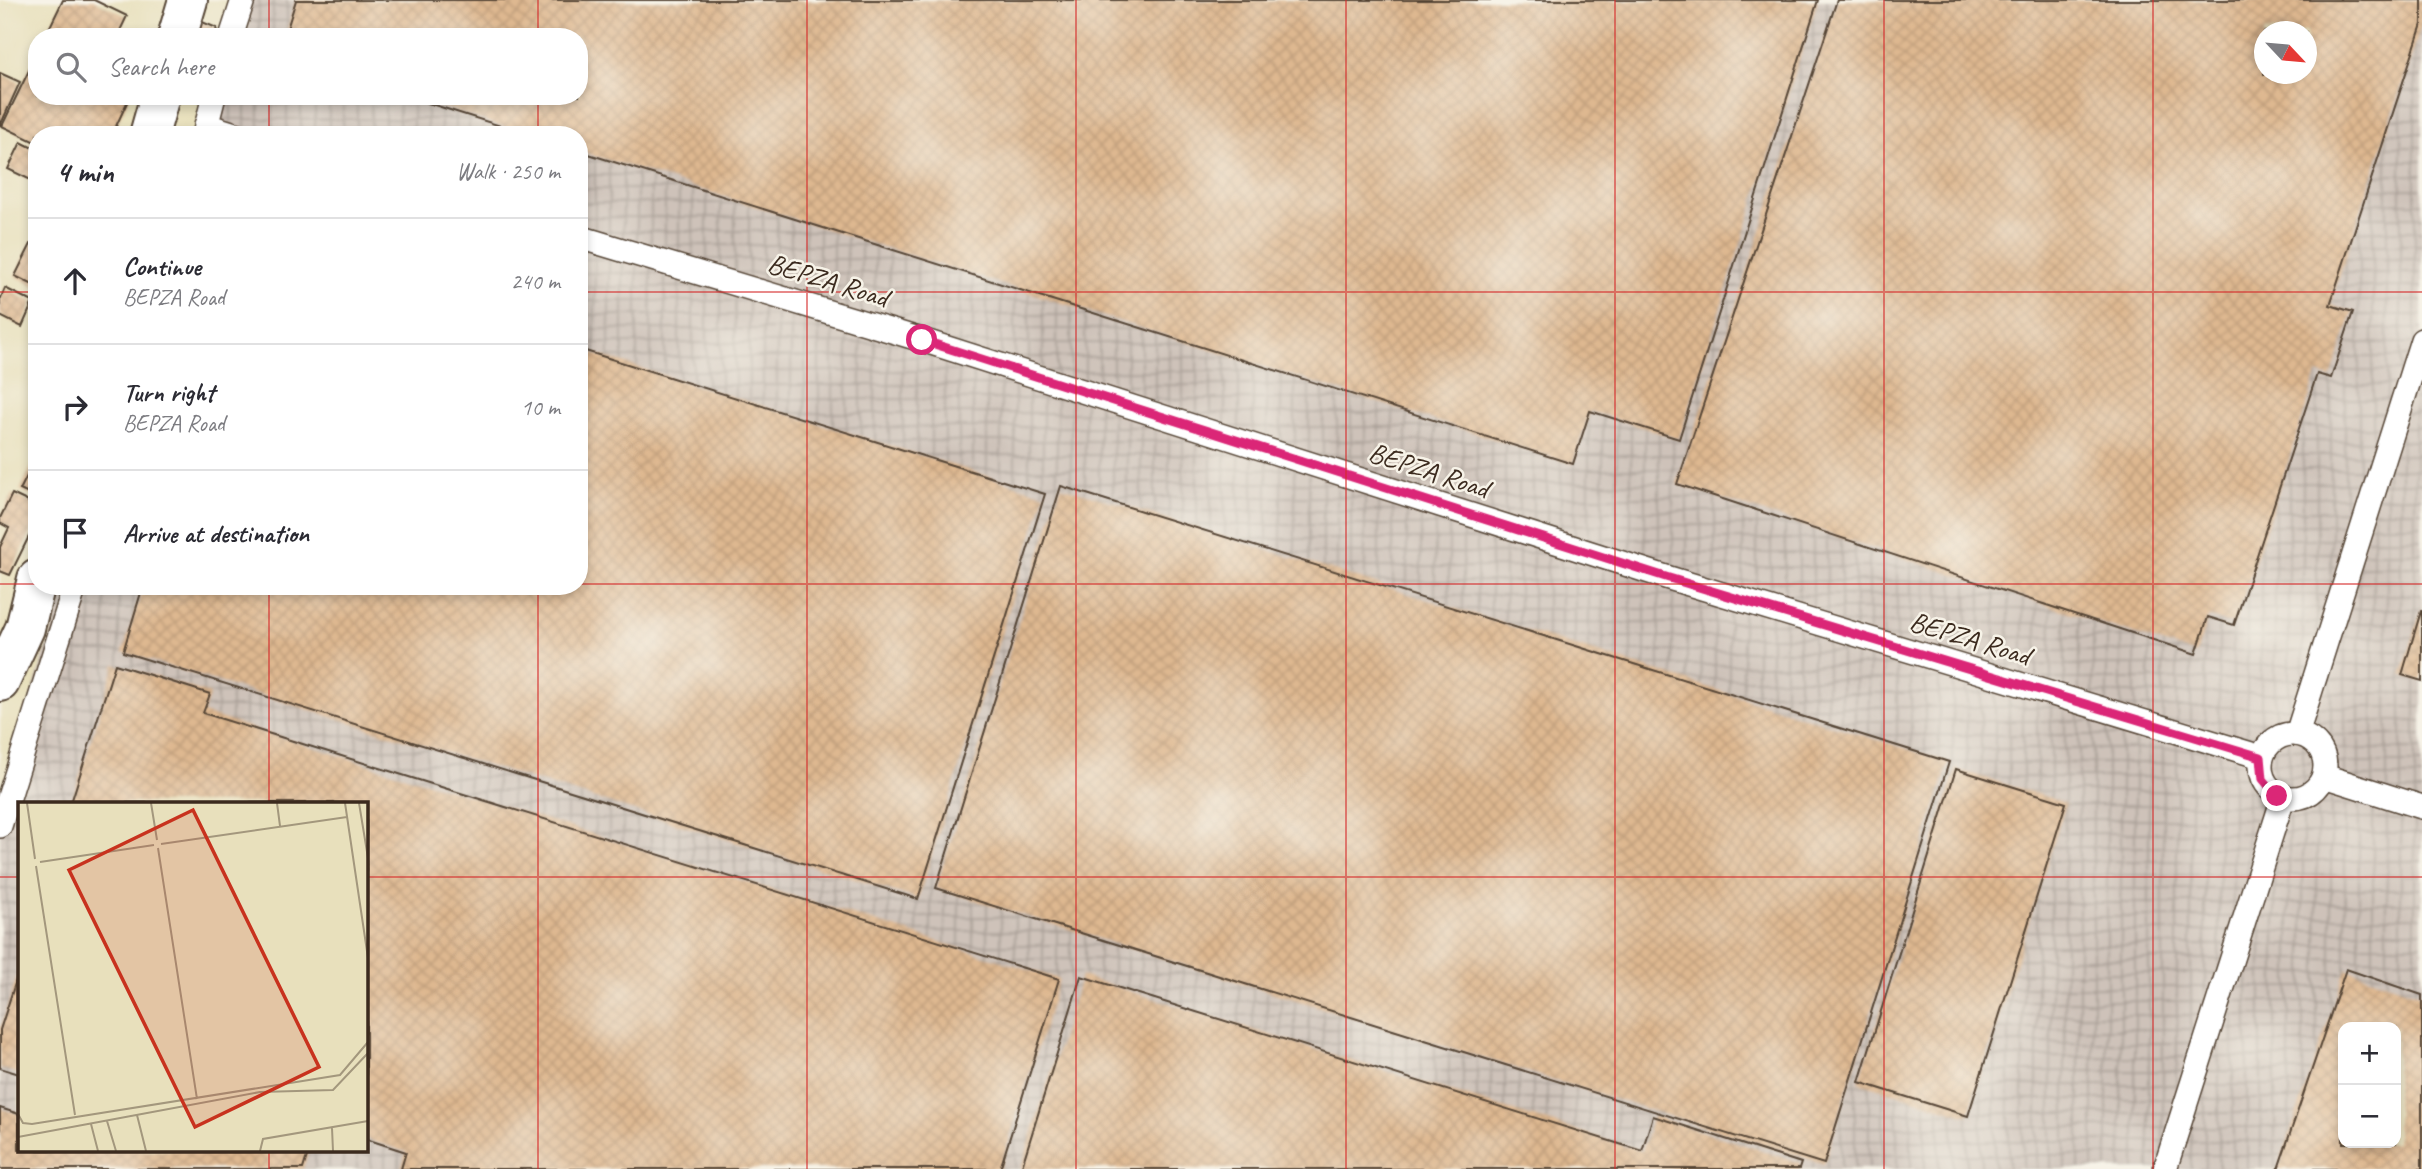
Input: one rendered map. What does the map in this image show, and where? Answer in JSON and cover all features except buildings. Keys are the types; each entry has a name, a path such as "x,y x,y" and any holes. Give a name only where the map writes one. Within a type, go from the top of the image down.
{"street":[{"path":"180,28 188,0"},
{"path":"152,126 157,105"},
{"path":"0,682 24,628 33,595"}],"lane":[{"path":"234,28 243,0"},
{"path":"206,126 212,105"},
{"name":"BEPZA Road","path":"588,240 922,340 1669,578 2261,757"},
{"path":"2297,734 2422,340"},
{"path":"0,827 72,595"},
{"path":"2297,734 2317,744 2325,765 2324,776 2310,794 2300,799 2283,797 2269,788 2263,779 2261,757 2275,739 2297,734"},
{"path":"2324,776 2422,807"},
{"path":"2165,1169 2283,797"}],"shaded area":[{"path":"241,0 2422,0 2422,1169 0,1169 0,799 62,595 588,595 588,126 204,126 209,105 588,105 588,28 233,28"}],"route":[{"path":"922,340 1669,578 2261,757 2263,779 2277,796"}]}
